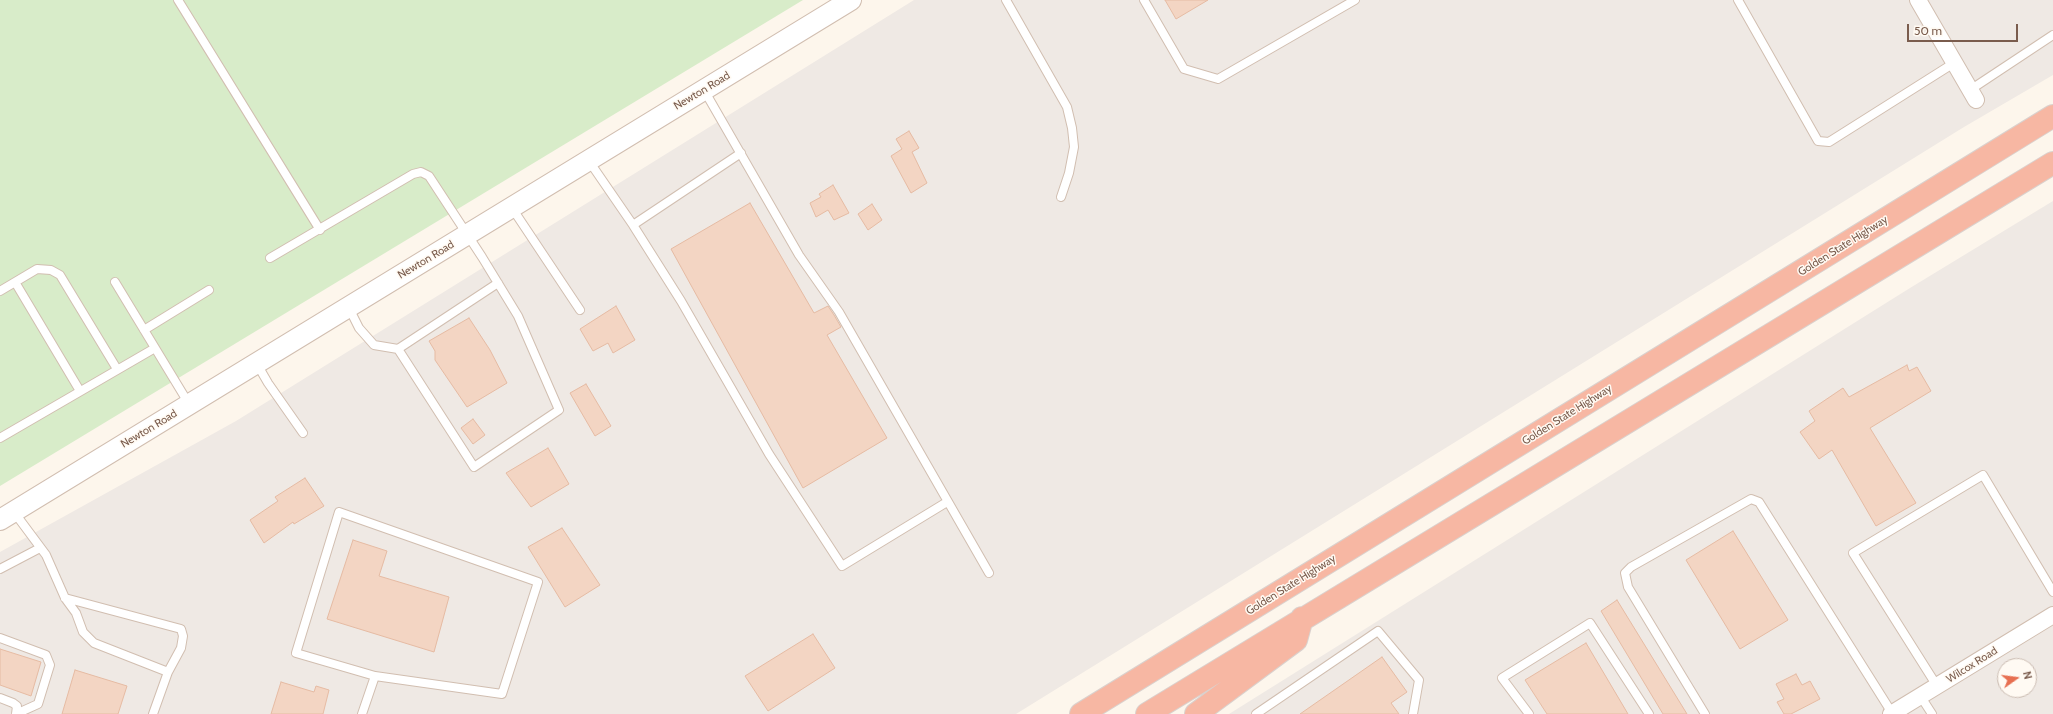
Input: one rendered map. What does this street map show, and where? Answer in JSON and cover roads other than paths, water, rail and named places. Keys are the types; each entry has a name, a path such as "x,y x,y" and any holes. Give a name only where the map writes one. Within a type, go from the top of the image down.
{"highway":[{"name":"Golden State Highway","path":"1081,714 2053,116"},
{"path":"1147,714 1302,618 2053,163"},
{"path":"1196,714 1296,640 1302,618"}],"street":[{"name":"Newton Road","path":"7,516 851,0"},
{"path":"1918,0 1973,95"},
{"name":"Wilcox Road","path":"1892,714 2053,615"}],"lane":[{"path":"178,0 320,230"},
{"path":"1006,0 1067,107 1072,128 1074,147 1069,173 1061,197"},
{"path":"1144,0 1184,69 1218,79 1355,0"},
{"path":"1738,0 1818,140 1829,142 1954,63"},
{"path":"1973,95 2053,35"},
{"path":"704,90 799,255 839,312 989,573"},
{"path":"633,225 741,153"},
{"path":"588,160 633,225 681,301 769,454 842,566 947,502"},
{"path":"270,258 320,230 412,174 421,172 429,176 518,316 559,410 474,467 398,349"},
{"path":"512,207 580,310"},
{"path":"0,291 37,268 42,268 60,275 117,369"},
{"path":"15,282 80,391"},
{"path":"115,282 189,404"},
{"path":"348,307 359,328 374,344 398,349 498,283"},
{"path":"144,330 209,290"},
{"path":"0,438 155,348"},
{"path":"256,363 303,433"},
{"path":"1936,686 1853,553 1984,475 2053,592"},
{"path":"1705,714 1628,587 1625,572 1631,567 1751,498 1759,502 1892,714"},
{"path":"339,512 538,582 502,694 374,676 296,653 339,512"},
{"path":"7,516 46,555 65,598 76,613 83,632 94,643 168,672"},
{"path":"0,570 40,548"},
{"path":"65,598 181,629 183,636 181,648 168,672 153,714"},
{"path":"1529,714 1502,678 1590,623 1649,714"},
{"path":"1256,714 1378,631 1419,680 1413,714"},
{"path":"0,638 46,655 50,665 38,704 16,714"},
{"path":"362,714 374,676"},
{"path":"1921,696 1932,714"},
{"path":"0,698 17,706 16,714"}]}
